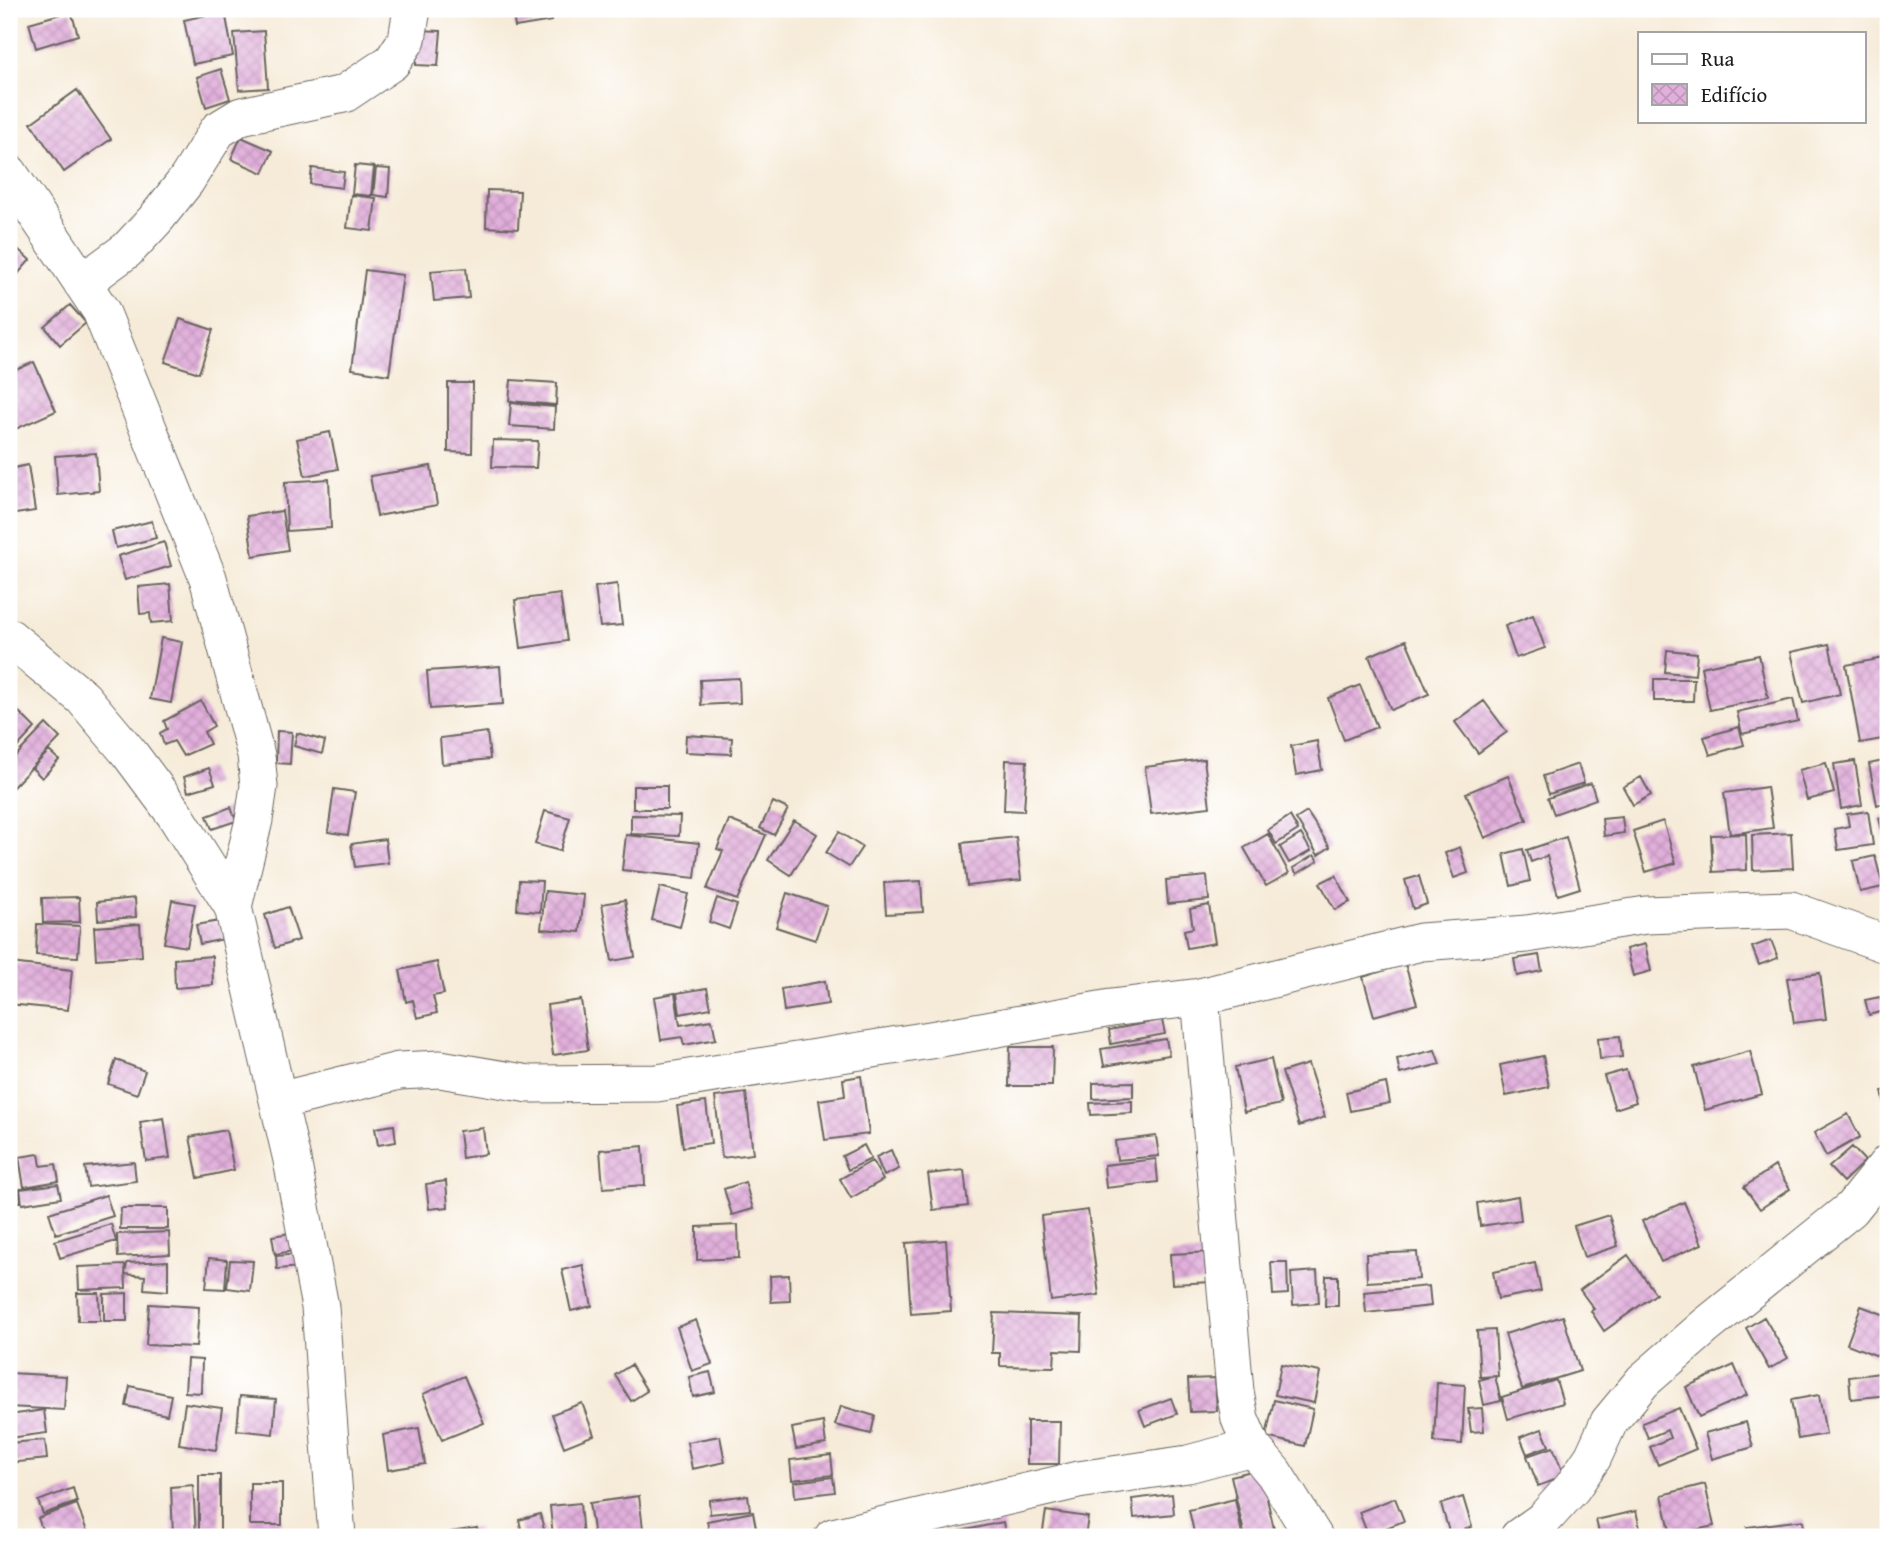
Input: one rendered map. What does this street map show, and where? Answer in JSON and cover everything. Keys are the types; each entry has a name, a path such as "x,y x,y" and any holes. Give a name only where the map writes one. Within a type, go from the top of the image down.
{"street":[{"path":"82,283 127,250 155,220 186,181 218,130 241,116 344,94 392,62 407,39 412,9"},
{"path":"9,173 101,311 208,578 256,755 258,786 254,820 233,907"},
{"path":"9,637 83,698 130,754 174,813 233,907 279,1101 320,1307 337,1537"},
{"path":"279,1101 412,1070 440,1069 529,1084 657,1083 1111,1008 1200,998 1421,942 1527,934 1646,915 1791,910 1888,945"},
{"path":"1200,998 1235,1391 1240,1419 1252,1447 1274,1474 1314,1537"},
{"path":"1519,1537 1543,1520 1572,1488 1593,1457 1609,1422 1643,1381 1706,1326 1852,1209 1888,1163"},
{"path":"833,1537 1078,1480 1188,1464 1252,1447"}],"building":[{"path":"512,9 550,9 552,21 515,27"},
{"path":"71,11 78,35 36,48 29,23"},
{"path":"225,11 233,56 193,64 184,20"},
{"path":"418,30 441,31 438,66 416,65"},
{"path":"264,31 268,88 239,90 234,33"},
{"path":"221,69 230,99 206,107 197,77"},
{"path":"77,90 111,139 64,172 31,123"},
{"path":"241,137 273,151 263,173 231,159"},
{"path":"355,165 374,167 371,196 352,194"},
{"path":"312,168 344,172 342,188 310,184"},
{"path":"376,168 390,169 388,197 373,195"},
{"path":"487,190 520,191 518,229 486,227"},
{"path":"351,195 376,198 372,231 347,228"},
{"path":"9,241 30,260 9,284"},
{"path":"466,268 469,298 434,301 431,271"},
{"path":"365,270 403,275 389,375 352,369"},
{"path":"70,305 86,323 60,345 45,327"},
{"path":"180,319 213,330 199,373 165,362"},
{"path":"34,362 56,411 9,432 9,373"},
{"path":"511,380 557,383 556,405 509,401"},
{"path":"448,383 473,383 472,453 448,452"},
{"path":"511,403 555,407 554,429 509,426"},
{"path":"330,432 338,469 305,476 297,439"},
{"path":"493,440 538,441 536,468 492,467"},
{"path":"96,453 99,491 58,495 55,456"},
{"path":"28,465 35,511 9,515 9,469"},
{"path":"431,466 437,505 377,516 370,476"},
{"path":"329,479 331,528 287,531 285,482"},
{"path":"282,511 288,550 253,556 247,516"},
{"path":"152,521 156,538 116,548 112,531"},
{"path":"164,542 171,566 125,580 118,556"},
{"path":"170,584 173,621 151,623 150,613 140,614 138,587"},
{"path":"617,584 622,625 600,627 595,587"},
{"path":"560,594 567,641 521,648 515,600"},
{"path":"1533,615 1545,648 1516,658 1505,626"},
{"path":"161,638 182,642 171,703 150,699"},
{"path":"1406,640 1429,694 1391,710 1369,656"},
{"path":"1829,644 1840,694 1803,703 1791,652"},
{"path":"1667,650 1697,653 1695,675 1665,672"},
{"path":"1759,655 1768,698 1710,710 1701,667"},
{"path":"1884,658 1888,681 1888,738 1860,743 1846,665"},
{"path":"500,666 503,704 430,709 427,671"},
{"path":"739,678 740,703 701,705 700,680"},
{"path":"1654,679 1694,679 1693,701 1654,701"},
{"path":"1360,685 1377,727 1344,740 1328,698"},
{"path":"1793,699 1798,721 1742,734 1737,712"},
{"path":"201,701 214,726 204,732 210,744 183,756 174,741 164,745 160,733 167,729 164,721"},
{"path":"1484,701 1507,732 1478,753 1455,722"},
{"path":"19,712 35,728 9,756 9,723"},
{"path":"46,724 60,738 13,787 9,783 9,763"},
{"path":"1739,727 1744,745 1710,755 1704,737"},
{"path":"277,731 292,732 290,764 276,763"},
{"path":"487,732 490,759 442,764 440,738"},
{"path":"297,733 325,741 322,754 294,746"},
{"path":"686,735 732,738 731,754 685,752"},
{"path":"1317,741 1322,770 1296,775 1291,746"},
{"path":"49,751 59,760 42,778 32,768"},
{"path":"1204,759 1210,807 1151,814 1145,767"},
{"path":"1006,760 1027,761 1024,811 1004,810"},
{"path":"1888,760 1888,802 1877,805 1869,764"},
{"path":"1855,761 1862,805 1841,809 1834,764"},
{"path":"1826,763 1834,793 1807,800 1799,770"},
{"path":"1578,764 1584,783 1549,794 1543,776"},
{"path":"209,768 215,784 188,792 184,777"},
{"path":"1508,776 1527,820 1485,838 1466,793"},
{"path":"1641,777 1651,795 1633,805 1623,787"},
{"path":"1591,783 1596,799 1554,814 1548,798"},
{"path":"633,786 667,786 667,809 633,809"},
{"path":"1767,787 1773,828 1730,834 1724,793"},
{"path":"334,789 355,792 348,835 328,832"},
{"path":"773,802 788,809 774,835 760,828"},
{"path":"231,807 236,821 212,829 207,816"},
{"path":"545,811 570,818 560,851 535,844"},
{"path":"1868,811 1873,845 1838,850 1835,829 1849,826 1847,814"},
{"path":"1307,812 1330,847 1318,855 1296,819"},
{"path":"631,815 680,816 679,836 631,834"},
{"path":"1290,816 1298,830 1276,844 1268,830"},
{"path":"1888,816 1888,846 1886,847 1879,818"},
{"path":"1622,817 1624,833 1604,836 1602,819"},
{"path":"729,820 766,835 737,900 707,889 723,851 717,849"},
{"path":"794,820 817,834 791,875 768,860"},
{"path":"1663,821 1676,863 1646,872 1633,831"},
{"path":"839,832 862,847 849,867 826,853"},
{"path":"1791,833 1793,868 1753,870 1752,835"},
{"path":"1268,834 1289,873 1266,886 1244,848"},
{"path":"1301,834 1311,851 1289,863 1280,847"},
{"path":"1746,834 1747,870 1713,872 1711,835"},
{"path":"626,835 699,843 695,878 622,870"},
{"path":"1016,837 1021,880 967,886 962,843"},
{"path":"1566,837 1580,888 1558,895 1547,856 1531,862 1527,850"},
{"path":"385,839 388,863 355,867 351,844"},
{"path":"1460,847 1468,873 1454,878 1445,853"},
{"path":"1523,849 1530,881 1511,886 1504,854"},
{"path":"1314,855 1318,861 1297,874 1293,868"},
{"path":"1875,856 1883,887 1860,892 1853,861"},
{"path":"1336,875 1350,902 1335,910 1320,883"},
{"path":"1207,876 1209,900 1168,904 1166,880"},
{"path":"1419,876 1427,904 1413,909 1405,880"},
{"path":"519,880 542,881 540,912 517,910"},
{"path":"921,881 923,912 886,914 884,883"},
{"path":"660,887 688,894 680,927 652,920"},
{"path":"545,891 584,895 580,932 541,929"},
{"path":"787,893 827,906 815,940 776,927"},
{"path":"79,897 80,922 43,923 42,898"},
{"path":"135,898 136,917 98,920 97,902"},
{"path":"717,898 737,905 729,929 709,922"},
{"path":"172,900 195,904 187,947 164,943"},
{"path":"625,900 635,957 612,961 602,904"},
{"path":"1209,905 1215,943 1187,948 1184,930 1193,928 1190,909"},
{"path":"288,907 299,940 275,948 265,915"},
{"path":"220,921 224,939 200,944 196,925"},
{"path":"37,924 80,926 78,957 36,955"},
{"path":"140,924 142,956 96,959 94,927"},
{"path":"1771,940 1778,958 1759,965 1752,947"},
{"path":"1645,944 1651,971 1633,976 1626,949"},
{"path":"1539,955 1542,971 1517,976 1514,959"},
{"path":"212,956 213,985 175,988 174,959"},
{"path":"437,962 444,994 433,996 437,1013 417,1018 413,1000 406,1002 400,970"},
{"path":"10,963 72,970 68,1010 9,1004"},
{"path":"1405,964 1417,1004 1374,1016 1363,977"},
{"path":"1820,973 1826,1019 1794,1023 1787,978"},
{"path":"825,981 828,1004 784,1011 781,989"},
{"path":"707,988 711,1008 680,1014 677,993"},
{"path":"675,993 680,1025 712,1020 716,1039 684,1045 682,1037 661,1040 654,997"},
{"path":"1880,997 1884,1011 1869,1015 1865,1000"},
{"path":"581,1000 588,1050 553,1055 547,1005"},
{"path":"1162,1020 1165,1034 1111,1044 1109,1030"},
{"path":"1620,1036 1622,1057 1600,1059 1598,1038"},
{"path":"1166,1039 1169,1055 1104,1066 1101,1049"},
{"path":"1010,1047 1053,1047 1052,1086 1009,1086"},
{"path":"1435,1050 1440,1064 1400,1074 1397,1059"},
{"path":"1750,1051 1762,1094 1705,1110 1694,1067"},
{"path":"1543,1056 1549,1087 1506,1096 1500,1065"},
{"path":"1271,1059 1281,1104 1244,1112 1235,1067"},
{"path":"116,1060 145,1071 137,1094 108,1084"},
{"path":"1308,1064 1325,1117 1299,1126 1282,1072"},
{"path":"1626,1070 1636,1102 1615,1109 1604,1076"},
{"path":"861,1076 869,1134 825,1140 819,1100 845,1096 843,1079"},
{"path":"1133,1082 1133,1097 1093,1099 1093,1083"},
{"path":"1386,1083 1390,1103 1350,1111 1346,1092"},
{"path":"1888,1090 1888,1114 1887,1115 1882,1091"},
{"path":"746,1093 753,1154 722,1158 715,1097"},
{"path":"1132,1101 1132,1113 1091,1115 1090,1103"},
{"path":"706,1102 711,1143 683,1147 677,1106"},
{"path":"1848,1114 1860,1137 1826,1156 1814,1133"},
{"path":"164,1118 170,1158 146,1161 140,1122"},
{"path":"394,1125 396,1142 378,1145 375,1128"},
{"path":"483,1128 486,1154 462,1158 459,1131"},
{"path":"226,1130 234,1170 198,1178 190,1137"},
{"path":"1156,1136 1159,1156 1117,1160 1115,1141"},
{"path":"864,1145 871,1159 848,1170 842,1156"},
{"path":"643,1146 645,1185 603,1188 600,1150"},
{"path":"1852,1147 1865,1161 1843,1182 1829,1167"},
{"path":"891,1150 899,1169 884,1176 876,1157"},
{"path":"39,1154 41,1166 56,1164 59,1181 24,1187 19,1157"},
{"path":"1156,1159 1158,1182 1106,1188 1104,1165"},
{"path":"872,1161 883,1180 851,1198 840,1179"},
{"path":"134,1162 136,1181 88,1187 85,1167"},
{"path":"1775,1166 1790,1189 1760,1209 1744,1187"},
{"path":"15,1167 21,1201 9,1203 9,1168"},
{"path":"964,1170 968,1206 933,1210 928,1174"},
{"path":"446,1181 448,1207 429,1209 426,1184"},
{"path":"745,1182 753,1209 732,1215 724,1189"},
{"path":"58,1184 61,1198 22,1204 20,1189"},
{"path":"106,1195 113,1216 56,1234 49,1213"},
{"path":"1518,1196 1521,1220 1480,1226 1477,1203"},
{"path":"1684,1202 1702,1244 1661,1262 1642,1221"},
{"path":"121,1208 168,1208 168,1229 120,1229"},
{"path":"1088,1210 1099,1295 1051,1301 1041,1216"},
{"path":"1609,1215 1618,1246 1584,1257 1574,1226"},
{"path":"111,1224 116,1241 60,1258 55,1241"},
{"path":"738,1225 739,1258 697,1260 697,1227"},
{"path":"169,1232 170,1254 118,1257 117,1234"},
{"path":"296,1232 299,1250 275,1254 272,1236"},
{"path":"946,1240 951,1311 911,1314 906,1243"},
{"path":"1211,1252 1212,1282 1172,1284 1170,1254"},
{"path":"1417,1252 1419,1279 1367,1282 1366,1254"},
{"path":"300,1254 301,1267 277,1269 276,1256"},
{"path":"1628,1255 1656,1294 1604,1331 1591,1311 1594,1309 1580,1290"},
{"path":"209,1258 227,1260 225,1289 206,1288"},
{"path":"230,1260 253,1261 250,1291 227,1288"},
{"path":"168,1261 168,1291 144,1289 145,1276 125,1274 127,1263"},
{"path":"1271,1262 1287,1262 1288,1294 1273,1295"},
{"path":"1535,1263 1541,1291 1498,1299 1493,1272"},
{"path":"125,1265 126,1288 79,1290 78,1267"},
{"path":"583,1265 592,1306 571,1311 562,1270"},
{"path":"1317,1271 1319,1303 1293,1305 1291,1273"},
{"path":"789,1275 790,1301 771,1302 770,1276"},
{"path":"1326,1276 1338,1276 1338,1306 1325,1306"},
{"path":"1429,1286 1431,1306 1366,1313 1364,1292"},
{"path":"77,1293 99,1293 100,1321 78,1321"},
{"path":"127,1293 127,1321 104,1321 104,1294"},
{"path":"149,1304 199,1307 196,1347 146,1345"},
{"path":"1861,1306 1888,1316 1888,1360 1847,1344"},
{"path":"994,1313 1082,1316 1081,1351 1055,1350 1054,1367 1000,1366 1000,1353 992,1353"},
{"path":"1563,1316 1580,1371 1522,1389 1505,1334"},
{"path":"1764,1317 1788,1358 1769,1369 1746,1328"},
{"path":"696,1320 712,1364 692,1371 677,1327"},
{"path":"1495,1330 1498,1376 1480,1377 1477,1331"},
{"path":"187,1359 202,1360 201,1393 185,1392"},
{"path":"1281,1364 1320,1372 1314,1403 1275,1395"},
{"path":"631,1365 647,1391 631,1401 615,1375"},
{"path":"1734,1365 1747,1395 1699,1417 1686,1387"},
{"path":"710,1372 715,1392 693,1397 689,1377"},
{"path":"1888,1372 1888,1395 1851,1399 1849,1377"},
{"path":"9,1373 66,1376 64,1410 9,1407"},
{"path":"464,1376 484,1423 442,1440 423,1394"},
{"path":"1495,1376 1501,1401 1484,1405 1479,1380"},
{"path":"1215,1378 1217,1411 1190,1412 1188,1379"},
{"path":"1556,1380 1563,1403 1508,1419 1502,1397"},
{"path":"1437,1383 1465,1385 1462,1444 1434,1442"},
{"path":"130,1386 171,1395 167,1415 126,1406"},
{"path":"1819,1395 1826,1434 1798,1439 1791,1400"},
{"path":"240,1396 276,1399 273,1434 237,1430"},
{"path":"1171,1398 1177,1414 1145,1426 1139,1410"},
{"path":"1274,1400 1313,1409 1305,1446 1266,1437"},
{"path":"185,1403 222,1408 216,1450 179,1444"},
{"path":"582,1403 594,1435 564,1447 552,1414"},
{"path":"841,1406 875,1416 871,1434 835,1425"},
{"path":"1482,1408 1484,1431 1471,1432 1468,1409"},
{"path":"1679,1408 1696,1449 1658,1465 1650,1447 1670,1438 1667,1430 1648,1438 1642,1423"},
{"path":"44,1410 47,1433 9,1438 9,1415"},
{"path":"1027,1421 1060,1421 1059,1464 1027,1464"},
{"path":"823,1422 826,1444 796,1449 792,1428"},
{"path":"1746,1422 1753,1447 1712,1459 1705,1433"},
{"path":"419,1428 425,1464 388,1470 383,1435"},
{"path":"1542,1429 1549,1446 1527,1454 1520,1437"},
{"path":"720,1436 725,1462 692,1469 687,1442"},
{"path":"45,1440 47,1459 9,1463 9,1443"},
{"path":"1553,1447 1564,1476 1538,1486 1527,1456"},
{"path":"831,1455 833,1475 792,1480 790,1460"},
{"path":"1260,1469 1276,1537 1245,1537 1231,1476"},
{"path":"199,1475 220,1475 220,1537 199,1537"},
{"path":"833,1477 835,1492 795,1497 794,1482"},
{"path":"250,1483 282,1483 282,1525 250,1525"},
{"path":"1705,1484 1714,1526 1671,1535 1662,1495"},
{"path":"193,1485 196,1535 173,1536 171,1487"},
{"path":"73,1488 77,1502 43,1514 38,1501"},
{"path":"1172,1494 1174,1514 1134,1518 1132,1499"},
{"path":"748,1495 750,1510 710,1514 709,1500"},
{"path":"639,1496 644,1537 594,1537 589,1503"},
{"path":"1463,1497 1472,1527 1450,1535 1441,1504"},
{"path":"1395,1498 1404,1521 1368,1535 1359,1512"},
{"path":"1235,1499 1242,1534 1195,1537 1189,1510"},
{"path":"580,1503 583,1537 553,1537 550,1506"},
{"path":"77,1504 89,1537 45,1537 38,1518"},
{"path":"1046,1511 1088,1517 1085,1537 1042,1537"},
{"path":"1636,1511 1642,1537 1600,1537 1596,1520"},
{"path":"753,1512 756,1528 710,1536 707,1521"},
{"path":"540,1514 546,1537 523,1537 519,1520"},
{"path":"1803,1520 1805,1537 1748,1537 1747,1527"},
{"path":"1003,1522 1006,1537 938,1537 938,1536"},
{"path":"477,1528 479,1537 451,1537 450,1532"}]}
